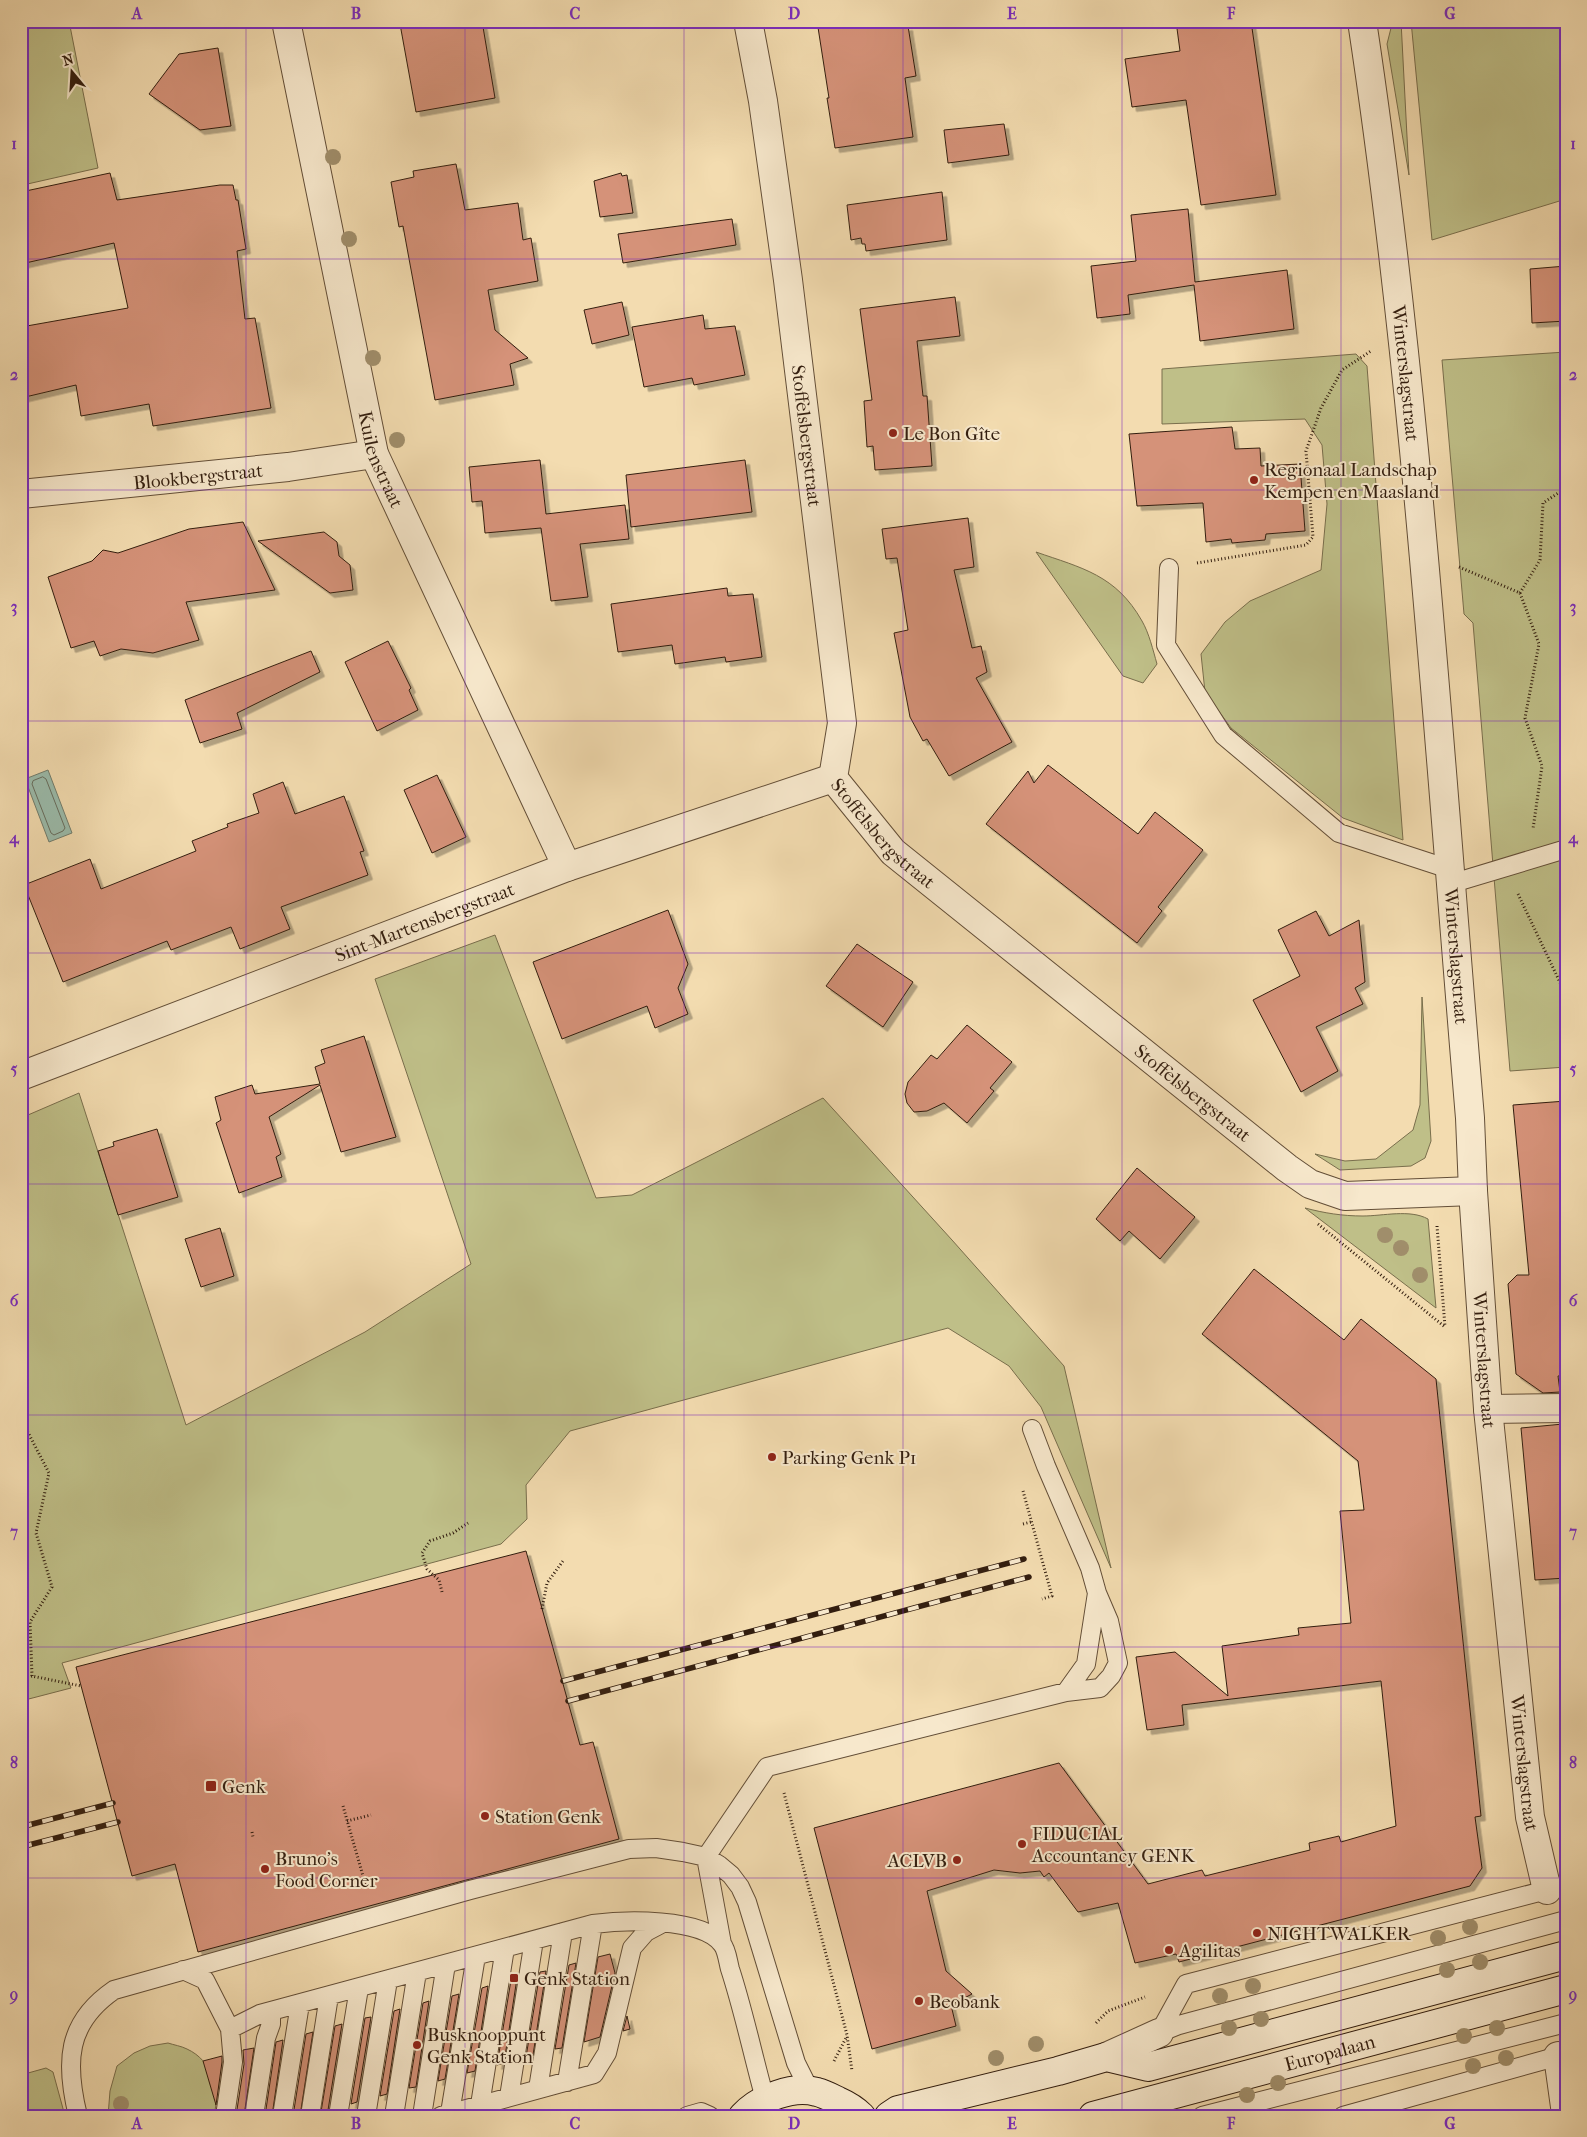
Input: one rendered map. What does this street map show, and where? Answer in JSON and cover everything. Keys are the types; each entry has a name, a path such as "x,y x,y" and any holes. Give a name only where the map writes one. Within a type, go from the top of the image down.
{"street":[{"name":"Kuilenstraat","path":"286,21 374,454 567,867"},
{"name":"Stoffelsbergstraat","path":"748,21 763,101 788,280 842,723 833,778 894,852 1287,1168 1310,1184 1345,1196 1473,1190"},
{"name":"Winterslagstraat","path":"1362,21 1394,266 1418,495 1470,1118 1488,1409 1530,1817 1556,1887"},
{"name":"Blookbergstraat","path":"21,494 288,467 374,454"},
{"name":"Sint-Martensbergstraat","path":"21,1076 567,867 833,778"},
{"path":"1488,1409 1566,1408"},
{"name":"Europalaan","path":"1106,2056 1148,2067 1566,1955"},
{"name":"Europalaan","path":"1093,2116 1566,1989"},
{"path":"889,2116 898,2110 1058,2071 1106,2056 1158,2033"},
{"path":"1562,2055 1566,2114"},
{"path":"743,2116 765,2099 787,2092 810,2091 818,2092 854,2109 861,2116"}],"lane":[{"path":"1169,568 1166,645 1223,735 1339,833 1449,877 1505,866 1566,849"},
{"path":"765,2099 745,2020 722,1944 706,1858 767,1767 1066,1692 1100,1688 1111,1676 1118,1663 1109,1621 1097,1593 1090,1568 1032,1429"},
{"path":"1066,1692 1086,1664 1097,1593"},
{"path":"78,2116 71,2078 71,2056 76,2036 84,2018 92,2007 114,1990 470,1890 628,1850 656,1848 706,1858 719,1865 731,1875 740,1887 747,1902 796,2063 810,2091"},
{"path":"1158,2033 1186,1984 1556,1887"},
{"path":"230,2029 260,2014 593,1924 626,1920 663,1923 692,1928 708,1934 722,1944"},
{"path":"1158,2033 1188,2022 1566,1920"},
{"path":"476,1956 445,2114 594,2074 607,2053 632,1948 646,1932 663,1923"},
{"path":"567,2082 593,1924"},
{"path":"538,2089 563,1932"},
{"path":"509,2097 534,1940"},
{"path":"480,2106 505,1948"},
{"path":"422,2116 446,1964"},
{"path":"183,1970 205,1980 230,2029 233,2062 225,2116"},
{"path":"394,2116 418,1972"},
{"path":"366,2116 388,1980"},
{"path":"338,2116 359,1988"},
{"path":"310,2116 329,1996"},
{"path":"282,2116 300,2004"},
{"path":"254,2116 271,2012"},
{"name":"Europalaan","path":"1202,2116 1566,2022"},
{"path":"1343,2116 1562,2055"},
{"path":"687,2116 701,2112 710,2116"}],"path":[{"path":"1169,568 1306,545 1313,537 1306,451 1321,408 1342,370 1373,349"},
{"path":"1520,594 1540,560 1542,503 1566,488"},
{"path":"1453,564 1520,594 1539,644 1524,718 1542,766 1528,860"},
{"path":"1505,866 1566,994"},
{"path":"21,1133 23,1142 21,1146"},
{"path":"1310,1218 1445,1327 1436,1222"},
{"path":"21,1419 49,1474 36,1533 52,1587 30,1622 32,1676"},
{"path":"1022,1486 1052,1596 1042,1599"},
{"path":"1023,1524 1031,1522"},
{"path":"442,1592 439,1580 427,1569 422,1553 430,1541 453,1533 468,1524"},
{"path":"542,1609 547,1583 563,1561"},
{"path":"21,1680 32,1676 81,1686"},
{"path":"783,1790 847,2035"},
{"path":"344,1806 367,1890"},
{"path":"347,1821 371,1815"},
{"path":"252,1832 253,1837"}],"green space":[{"path":"21,21 69,21 98,168 23,185"},
{"path":"1396,21 1401,21 1409,175 1387,44 1391,28"},
{"path":"1411,21 1566,21 1566,199 1432,240"},
{"path":"1566,352 1566,1067 1510,1071 1473,623 1464,614 1442,360"},
{"path":"1356,354 1367,366 1403,840 1343,818 1231,728 1205,692 1201,654 1225,622 1250,601 1321,570 1327,504 1322,445 1305,419 1162,424 1162,369"},
{"path":"1036,552 1096,575 1121,593 1132,605 1147,631 1157,664 1143,683 1123,676"},
{"path":"495,935 596,1198 632,1195 823,1098 1064,1366 1111,1568 1041,1407 1009,1366 948,1328 570,1431 526,1485 527,1519 501,1544 62,1663 71,1688 21,1701 21,1118 79,1093 186,1425 365,1332 471,1264 375,979"},
{"path":"1422,997 1431,1141 1425,1158 1411,1166 1340,1170 1315,1154 1345,1161 1376,1159 1413,1130 1420,1105"},
{"path":"1305,1208 1326,1213 1363,1216 1413,1214 1428,1219 1436,1308"},
{"path":"168,2043 185,2048 196,2054 209,2069 213,2077 216,2096 214,2116 108,2116 110,2091 117,2066 134,2053 150,2046"},
{"path":"46,2068 53,2072 65,2116 21,2116 21,2075"}],"water":[{"path":"48,770 72,833 49,842 25,779"}],"building":[{"path":"416,21 482,21 495,98 416,112 400,24"},
{"path":"817,21 901,21 902,27 908,26 916,76 905,78 913,137 835,148"},
{"path":"1176,21 1251,21 1276,195 1201,205 1186,100 1132,107 1125,59 1180,51"},
{"path":"218,48 231,126 200,130 149,94 179,54"},
{"path":"1004,124 1009,155 948,163 944,130"},
{"path":"456,164 465,210 518,203 523,240 531,238 538,281 488,290 495,330 528,358 510,364 514,385 435,400 403,226 399,227 391,182 414,177 413,171"},
{"path":"110,173 117,200 220,185 233,185 236,200 238,200 246,249 237,251 245,319 255,318 271,408 153,426 149,404 81,416 76,385 21,398 21,327 128,308 114,243 21,264 21,192"},
{"path":"621,173 622,176 627,175 633,213 600,217 594,181"},
{"path":"942,192 947,240 866,251 865,244 862,244 861,238 851,240 847,205"},
{"path":"1188,209 1195,282 1287,270 1294,329 1200,341 1194,285 1128,295 1130,314 1097,318 1091,266 1136,261 1131,215"},
{"path":"732,219 736,245 623,263 618,234"},
{"path":"1566,266 1566,321 1532,323 1530,269"},
{"path":"955,297 960,336 917,341 923,396 927,396 932,466 875,470 873,446 867,447 864,401 872,400 860,309"},
{"path":"622,302 629,335 592,344 584,310"},
{"path":"703,315 705,329 735,326 745,375 694,385 692,378 644,387 632,327"},
{"name":"Regionaal Landschap Kempen en Maasland","path":"1232,427 1235,449 1260,448 1261,466 1300,464 1305,531 1266,534 1265,540 1232,543 1231,539 1206,542 1203,503 1137,506 1129,434"},
{"path":"540,460 546,514 625,505 629,539 580,544 588,597 551,601 541,528 485,533 482,501 472,502 469,467"},
{"path":"745,460 752,512 631,527 626,475"},
{"path":"968,518 974,567 954,570 972,648 981,646 987,672 976,678 1012,742 949,776 927,739 923,741 910,717 894,633 908,630 897,558 886,559 882,529"},
{"path":"243,522 275,590 186,602 199,640 153,653 121,649 100,656 94,641 71,648 48,577 92,561 103,550 118,553 189,529"},
{"path":"324,532 337,542 339,556 350,565 353,590 330,593 258,541"},
{"path":"727,588 728,596 753,594 762,657 726,662 725,657 675,664 672,645 618,652 611,604"},
{"path":"388,641 411,688 409,690 418,710 377,731 345,662"},
{"path":"311,651 320,672 237,713 242,729 200,743 185,700"},
{"path":"1048,765 1138,834 1155,812 1203,850 1158,907 1162,911 1137,943 986,824 1028,771 1034,783"},
{"path":"437,775 466,837 432,853 404,790"},
{"path":"283,782 295,814 344,796 364,851 360,852 368,875 281,907 290,929 240,949 231,927 171,950 167,941 63,982 24,885 90,859 101,889 196,851 192,841 228,827 227,824 259,813 253,794"},
{"path":"668,910 688,964 678,988 688,1014 655,1028 647,1006 562,1039 533,962"},
{"path":"1316,911 1329,936 1359,920 1365,982 1355,988 1363,1004 1316,1027 1338,1071 1301,1092 1253,1000 1300,976 1278,930"},
{"path":"857,944 913,982 883,1027 826,986"},
{"path":"967,1025 1012,1062 990,1088 994,1091 967,1123 944,1103 927,1111 914,1112 907,1103 905,1094 908,1082 931,1055 937,1059"},
{"path":"364,1036 396,1137 341,1152 320,1085 269,1117 281,1154 276,1157 282,1177 239,1193 216,1123 221,1120 215,1097 252,1085 255,1094 320,1084 315,1067 325,1063 321,1050"},
{"path":"1566,1101 1566,1375 1558,1376 1560,1392 1543,1393 1516,1374 1508,1284 1517,1275 1529,1275 1513,1105"},
{"path":"157,1129 178,1197 118,1215 98,1151 114,1146 113,1142"},
{"path":"1137,1168 1195,1217 1160,1259 1129,1231 1120,1241 1096,1219"},
{"path":"220,1228 234,1276 201,1287 185,1239"},
{"path":"1254,1269 1344,1340 1361,1319 1436,1379 1481,1816 1475,1817 1482,1868 1470,1886 1179,1962 1176,1954 1135,1963 1118,1903 1078,1912 1049,1873 1044,1877 1040,1871 1020,1873 994,1870 927,1891 946,1971 972,1994 951,2005 956,2026 872,2049 814,1828 1059,1763 1148,1884 1202,1870 1205,1876 1310,1850 1309,1843 1339,1836 1341,1842 1396,1826 1381,1681 1182,1705 1184,1725 1147,1730 1136,1657 1175,1652 1228,1696 1222,1646 1299,1635 1298,1628 1351,1623 1340,1511 1364,1510 1358,1461 1202,1334"},
{"path":"1563,1424 1566,1447 1566,1578 1535,1580 1521,1428"},
{"path":"526,1551 580,1745 593,1742 619,1839 198,1952 175,1864 132,1876 76,1667"},
{"path":"610,1954 615,1973 600,2037 584,2042 598,1957"},
{"path":"576,1963 562,2048 555,2049 569,1965"},
{"path":"546,1971 533,2055 526,2057 540,1972"},
{"path":"517,1978 504,2063 497,2065 511,1980"},
{"path":"488,1986 475,2071 467,2073 482,1988"},
{"path":"459,1994 445,2079 438,2081 452,1996"},
{"path":"429,2001 416,2087 409,2088 423,2003"},
{"path":"400,2009 387,2094 380,2096 394,2011"},
{"path":"627,2016 630,2029 623,2031"},
{"path":"371,2017 357,2102 351,2104 365,2018"},
{"path":"342,2024 328,2110 321,2112 335,2026"},
{"path":"313,2032 300,2116 293,2116 306,2034"},
{"path":"283,2040 272,2116 265,2116 276,2042"},
{"path":"254,2048 244,2116 236,2116 244,2064 243,2050"},
{"path":"222,2056 222,2062 216,2105 203,2061"}],"railway":[{"path":"563,1681 1024,1559"},
{"path":"568,1701 1029,1577"},
{"path":"21,1827 113,1803"},
{"path":"21,1847 118,1822"}],"place":[{"name":"Le Bon Gîte","path":"893,433"},
{"name":"Regionaal Landschap Kempen en Maasland","path":"1254,480"},
{"name":"Parking Genk P1","path":"772,1457"},
{"name":"Genk","path":"211,1786"},
{"name":"Station Genk","path":"485,1816"},
{"name":"FIDUCIAL Accountancy GENK","path":"1022,1844"},
{"name":"ACLVB","path":"957,1860"},
{"name":"Bruno's Food Corner","path":"265,1869"},
{"name":"NIGHTWALKER","path":"1257,1933"},
{"name":"Agilitas","path":"1169,1950"},
{"name":"Genk Station","path":"514,1978"},
{"name":"Beobank","path":"919,2001"},
{"name":"Busknooppunt Genk Station","path":"417,2045"}]}
